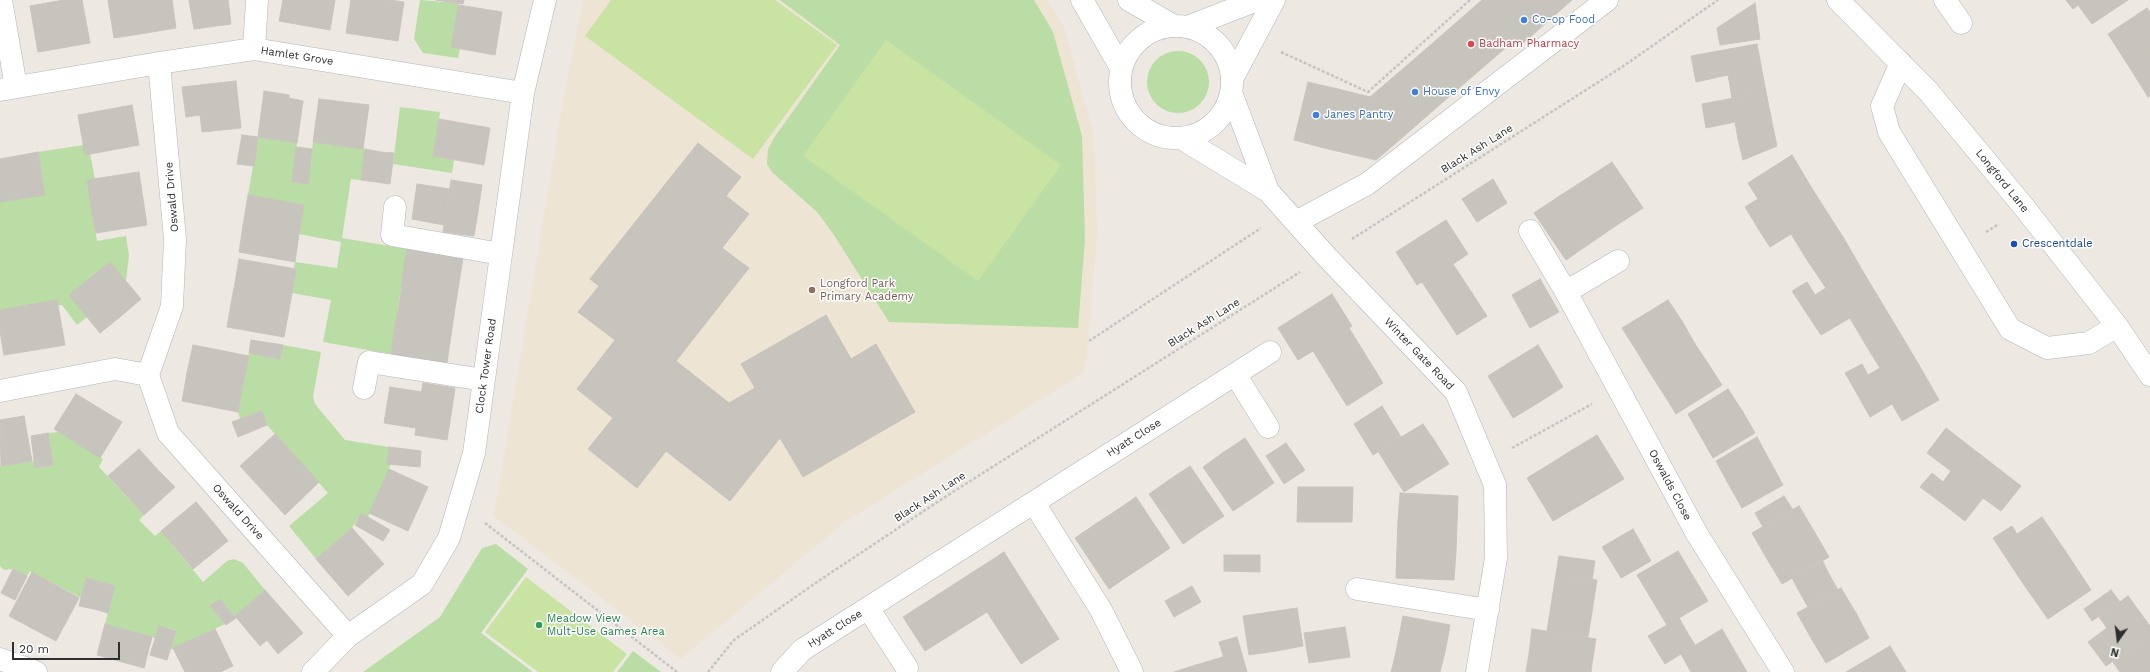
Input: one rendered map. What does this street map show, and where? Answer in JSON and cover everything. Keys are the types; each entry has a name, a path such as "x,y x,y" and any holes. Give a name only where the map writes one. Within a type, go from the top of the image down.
{"street":[{"path":"1,0 8,89"},
{"path":"254,49 257,0"},
{"name":"Clock Tower Road","path":"314,672 348,636 422,584 449,538 474,453 523,93 545,0"},
{"path":"1082,0 1121,68"},
{"path":"1129,0 1181,26 1206,33 1220,45 1229,59 1232,86"},
{"path":"1257,0 1181,26 1155,29 1139,38 1128,52 1121,68 1120,86 1124,104 1133,119 1147,130 1164,137 1181,138 1199,134 1214,125 1225,111 1232,86 1253,39 1274,0"},
{"path":"1291,216 1367,184 1607,0"},
{"name":"Longford Lane","path":"1838,0 1928,91 2019,201 2118,326 2150,375"},
{"path":"1945,0 1961,23"},
{"name":"Hamlet Grove","path":"8,89 159,63 254,49 523,93"},
{"name":"Oswald Drive","path":"159,63 176,239 172,306 148,375 168,433 348,636"},
{"path":"1901,63 1882,106 1889,132 2010,329 2047,348 2089,344 2118,326"},
{"name":"Winter Gate Road","path":"1232,86 1268,191"},
{"name":"Winter Gate Road","path":"1181,138 1268,191 1326,256 1456,392 1495,484 1496,558 1477,672"},
{"path":"395,207 392,235 501,254"},
{"name":"Oswalds Close","path":"1530,231 1566,292 1697,534 1783,672"},
{"path":"1566,292 1618,261"},
{"name":"Hyatt Close","path":"782,672 802,650 1270,352"},
{"path":"364,388 369,362 484,380"},
{"path":"0,391 115,369 148,375"},
{"path":"1235,374 1268,427"},
{"path":"1034,503 1102,610 1132,672"},
{"path":"1357,589 1488,610"},
{"name":"Hyatt Close","path":"868,608 907,668"},
{"path":"0,659 36,672"}],"path":[{"path":"1253,39 1368,92 1470,0"},
{"name":"Black Ash Lane","path":"708,672 734,640 817,582 958,488 1622,67 1718,0"},
{"path":"1089,341 1291,216"},
{"path":"1983,233 2000,223"},
{"path":"1486,462 1619,390"},
{"path":"460,503 677,672"}],"shaded area":[{"name":"Longford Park Primary Academy","path":"583,0 1048,0 1064,27 1094,136 1097,238 1085,372 846,521 681,659 494,516 564,95"}],"green space":[{"path":"420,0 458,3 451,47 460,48 458,58 423,53 414,39"},
{"path":"611,0 775,0 837,45 753,159 585,36"},
{"path":"780,0 1034,0 1053,32 1082,136 1085,239 1078,328 889,322 832,232 817,212 772,172 767,164 768,149 774,138 840,45"},
{"path":"886,40 1061,165 978,281 803,156"},
{"path":"1178,51 1190,53 1200,60 1207,70 1209,82 1207,94 1200,104 1190,111 1178,113 1166,111 1156,104 1149,94 1147,82 1149,70 1156,60 1166,53"},
{"path":"400,107 440,112 433,156 454,160 452,173 393,164"},
{"path":"258,137 297,143 292,181 307,184 313,142 365,149 361,180 351,179 342,238 407,249 391,354 323,342 331,300 292,293 296,269 294,268 295,262 337,268 341,242 299,234 304,205 248,195"},
{"path":"83,145 90,153 95,179 87,180 97,241 126,236 129,256 126,281 110,262 87,317 77,325 62,305 0,310 0,202 45,194 38,152"},
{"path":"283,345 321,352 313,397 315,404 345,440 389,447 387,463 391,464 368,517 361,513 352,528 316,559 289,526 328,493 267,425 262,411 240,419 238,412 249,353 280,359"},
{"path":"59,432 103,459 99,467 144,515 139,520 155,536 161,531 203,582 227,561 234,559 243,563 265,590 235,616 219,599 211,607 225,624 170,650 176,630 159,626 155,638 105,624 115,586 86,578 81,598 30,571 27,576 13,569 4,570 0,566 0,466 34,461 36,468 53,465 48,433"},
{"path":"496,544 528,569 481,633 533,672 363,672 440,617 482,548"},
{"name":"Meadow View Mult-Use Games Area","path":"526,577 627,654 613,672 538,672 485,632"},
{"path":"633,651 661,672 617,672"}],"building":[{"path":"64,0 82,0 90,43 38,52 30,6"},
{"path":"108,0 141,0 146,33 114,38"},
{"path":"141,0 172,0 176,28 146,33"},
{"path":"189,0 228,0 231,24 194,29"},
{"path":"283,0 335,0 330,30 279,21"},
{"path":"351,0 390,0 404,2 398,41 346,33"},
{"path":"436,0 464,0 463,4"},
{"name":"Co-op Food","path":"1482,0 1572,0 1521,45"},
{"name":"Badham Pharmacy","path":"1482,0 1516,39 1459,88 1426,49"},
{"path":"2066,0 2128,0 2092,24 2078,5 2073,9"},
{"path":"1755,3 1760,39 1720,45 1717,28"},
{"path":"458,5 502,12 495,55 451,47"},
{"path":"2147,8 2150,12 2150,51 2128,65 2108,34"},
{"path":"1757,44 1766,92 1732,98 1728,75 1696,82 1691,56"},
{"name":"House of Envy","path":"1426,49 1459,88 1404,136 1370,97"},
{"path":"2150,51 2150,96 2148,97 2128,65"},
{"path":"236,81 241,128 202,132 200,115 186,117 182,87"},
{"name":"Janes Pantry","path":"1308,82 1338,89 1324,148 1294,140"},
{"path":"1338,89 1370,97 1404,136 1376,160 1324,148"},
{"path":"264,91 289,95 289,98 303,101 297,143 258,137"},
{"path":"1766,92 1774,132 1738,139 1735,122 1706,128 1702,104"},
{"path":"319,99 369,105 363,149 313,142"},
{"path":"132,105 139,145 112,150 105,110"},
{"path":"105,110 112,150 85,155 78,115"},
{"path":"439,119 490,128 484,165 433,156"},
{"path":"1774,132 1777,146 1743,160 1738,139"},
{"path":"242,135 258,137 254,166 237,164"},
{"path":"698,143 741,177 726,196 749,214 722,248 749,268 676,361 729,403 755,388 741,364 826,315 851,359 876,344 915,412 803,477 780,438 730,501 666,451 637,488 588,449 613,418 577,389 615,340 578,312 599,286 590,279"},
{"path":"296,147 312,149 308,184 292,182"},
{"path":"365,149 380,152 376,182 361,180"},
{"path":"38,152 45,195 13,200 6,158"},
{"path":"380,152 394,153 390,184 376,182"},
{"path":"1792,155 1816,195 1759,230 1745,207 1758,199 1748,183"},
{"path":"6,158 13,200 0,202 0,159"},
{"path":"1612,162 1643,208 1617,225 1586,179"},
{"path":"139,172 143,199 91,207 87,180"},
{"path":"1493,179 1507,203 1477,222 1462,199"},
{"path":"1586,179 1617,225 1592,242 1561,195"},
{"path":"451,180 482,185 478,211 447,207"},
{"path":"417,184 450,189 444,225 412,219"},
{"path":"248,195 304,205 299,234 243,226"},
{"path":"1561,195 1592,242 1566,260 1534,213"},
{"path":"1816,195 1843,237 1807,260 1791,234 1770,247 1759,230"},
{"path":"143,199 147,225 96,233 91,207"},
{"path":"447,207 478,211 474,236 443,232"},
{"path":"1446,220 1468,254 1453,264 1487,316 1457,335 1422,282 1417,285 1396,252"},
{"path":"243,226 299,234 295,262 239,252"},
{"path":"1843,237 1868,280 1809,317 1792,291 1807,282 1815,295 1826,288 1807,260"},
{"path":"407,249 463,258 459,283 403,274"},
{"path":"239,259 296,269 292,293 235,283"},
{"path":"110,262 141,299 120,317 89,279"},
{"path":"403,274 459,283 455,308 400,300"},
{"path":"89,279 120,317 100,333 69,295"},
{"path":"1540,279 1559,312 1530,328 1512,295"},
{"path":"1868,280 1894,323 1864,342 1850,318 1821,335 1809,317"},
{"path":"235,283 292,293 288,315 231,304"},
{"path":"1332,294 1352,326 1349,328 1383,383 1347,406 1313,351 1298,360 1278,328"},
{"path":"57,300 65,345 35,350 27,305"},
{"path":"400,300 455,308 451,335 395,326"},
{"path":"1668,300 1682,321 1636,350 1622,328"},
{"path":"231,304 288,315 284,337 227,327"},
{"path":"27,305 35,350 4,355 0,331 0,310"},
{"path":"1682,321 1695,344 1650,373 1636,350"},
{"path":"1894,323 1919,365 1860,399 1845,373 1862,364 1868,375 1880,368 1864,342"},
{"path":"395,326 451,335 447,363 391,354"},
{"path":"251,340 283,345 280,359 249,353"},
{"path":"1695,344 1709,365 1663,393 1650,373"},
{"path":"193,345 249,356 243,384 187,373"},
{"path":"1538,345 1563,387 1538,403 1512,361"},
{"path":"1512,361 1538,403 1513,418 1488,376"},
{"path":"1709,365 1722,385 1676,414 1663,393"},
{"path":"1919,365 1939,400 1902,421 1892,404 1870,417 1860,399"},
{"path":"187,373 243,384 238,412 182,401"},
{"path":"423,383 455,388 451,415 419,410"},
{"path":"390,387 422,392 416,428 384,423"},
{"path":"1728,389 1743,412 1701,437 1688,414"},
{"path":"76,394 122,422 100,458 54,429"},
{"path":"1382,406 1401,437 1373,455 1354,424"},
{"path":"419,410 451,415 447,440 415,435"},
{"path":"262,411 267,425 238,437 232,422"},
{"path":"1743,412 1755,433 1713,458 1701,437"},
{"path":"24,416 32,461 1,466 0,420"},
{"path":"1423,424 1436,443 1391,472 1378,451"},
{"path":"1946,428 1981,455 1943,504 1920,487 1932,473 1943,482 1951,471 1927,453"},
{"path":"48,433 53,465 35,468 31,436"},
{"path":"275,434 298,459 263,491 240,466"},
{"path":"1597,435 1624,479 1599,494 1572,450"},
{"path":"1757,437 1771,463 1729,485 1716,461"},
{"path":"1245,438 1274,483 1254,497 1224,452"},
{"path":"1286,443 1305,470 1284,484 1266,456"},
{"path":"1436,443 1449,464 1404,492 1391,472"},
{"path":"389,447 421,451 420,467 387,464"},
{"path":"139,449 157,469 127,496 108,476"},
{"path":"1572,450 1599,494 1577,507 1550,464"},
{"path":"1224,452 1254,497 1233,511 1203,467"},
{"path":"1981,455 2021,486 2001,511 1983,498 1965,521 1943,504"},
{"path":"298,459 319,482 285,515 263,491"},
{"path":"1771,463 1783,485 1742,508 1729,485"},
{"path":"1550,464 1577,507 1553,521 1527,478"},
{"path":"1190,466 1224,516 1203,530 1169,480"},
{"path":"157,469 175,487 144,515 127,496"},
{"path":"389,469 428,487 408,531 369,513"},
{"path":"1169,480 1203,530 1183,544 1149,494"},
{"path":"1298,487 1353,487 1352,522 1297,522"},
{"path":"1400,493 1458,496 1457,523 1398,521"},
{"path":"1784,496 1793,510 1763,527 1755,513"},
{"path":"1136,497 1170,548 1151,561 1117,510"},
{"path":"196,502 213,522 178,551 161,531"},
{"path":"1799,506 1814,531 1767,559 1752,533"},
{"path":"1117,510 1151,561 1131,574 1097,523"},
{"path":"361,513 390,530 383,541 355,525"},
{"path":"2042,517 2066,552 2022,582 1993,538 2012,526 2017,534"},
{"path":"1398,521 1457,523 1456,551 1397,548"},
{"path":"213,522 228,541 193,569 178,551"},
{"path":"1097,523 1131,574 1109,589 1075,538"},
{"path":"352,528 384,564 348,596 316,559"},
{"path":"1633,529 1642,545 1612,563 1602,547"},
{"path":"1814,531 1829,557 1782,584 1767,559"},
{"path":"1642,545 1651,561 1621,578 1612,563"},
{"path":"1397,548 1456,551 1454,580 1396,578"},
{"path":"1678,551 1693,576 1652,600 1637,575"},
{"path":"1004,552 1059,639 1021,664 987,612 925,651 903,617"},
{"path":"2066,552 2091,590 2048,619 2022,582"},
{"path":"1224,555 1260,555 1260,572 1224,571"},
{"path":"1559,556 1595,561 1592,580 1556,574"},
{"path":"1822,560 1830,576 1800,593 1792,578"},
{"path":"13,569 27,576 15,600 1,593"},
{"path":"32,572 79,598 56,641 9,616"},
{"path":"1556,574 1597,580 1588,637 1547,631"},
{"path":"1693,576 1708,601 1667,625 1652,600"},
{"path":"1830,576 1838,590 1808,607 1800,593"},
{"path":"86,578 101,582 94,609 79,606"},
{"path":"101,582 115,586 108,613 94,609"},
{"path":"1192,586 1201,602 1174,617 1165,601"},
{"path":"1841,588 1856,613 1811,638 1797,613"},
{"path":"265,590 303,633 278,654 267,640 260,646 235,616"},
{"path":"2111,590 2120,602 2092,621 2084,609"},
{"path":"2128,596 2150,626 2150,635 2106,666 2088,642 2107,628 2099,617"},
{"path":"220,599 236,618 226,625 210,606"},
{"path":"1297,608 1303,646 1276,651 1270,612"},
{"path":"1270,612 1276,651 1249,655 1243,616"},
{"path":"1856,613 1869,638 1826,663 1811,638"},
{"path":"1403,616 1450,625 1445,652 1398,642"},
{"path":"1679,618 1687,632 1657,651 1648,636"},
{"path":"105,624 152,637 144,668 97,655"},
{"path":"159,626 176,631 167,660 150,655"},
{"path":"1345,627 1350,657 1309,663 1304,633"},
{"path":"215,629 233,666 220,672 185,672 173,648"},
{"path":"1532,629 1596,639 1592,664 1529,654"},
{"path":"1722,629 1737,655 1707,672 1691,672 1681,654"},
{"path":"1687,632 1695,645 1665,664 1657,651"},
{"path":"2150,635 2150,672 2120,672 2113,662"},
{"path":"1237,637 1247,672 1228,672 1219,642"},
{"path":"1398,642 1445,652 1440,672 1426,672 1393,665"},
{"path":"1890,646 1906,672 1846,672"},
{"path":"1529,654 1592,664 1591,672 1526,672"},
{"path":"1737,655 1747,672 1707,672"},
{"path":"1223,657 1228,672 1198,672 1196,665"},
{"path":"1196,665 1198,672 1174,672"},
{"path":"1393,665 1426,672 1391,672"}],"place":[{"name":"Co-op Food","path":"1524,20"},
{"name":"Badham Pharmacy","path":"1471,44"},
{"name":"House of Envy","path":"1415,92"},
{"name":"Janes Pantry","path":"1316,115"},
{"name":"Crescentdale","path":"2014,244"},
{"name":"Longford Park Primary Academy","path":"812,290"},
{"name":"Meadow View Mult-Use Games Area","path":"539,625"}]}
